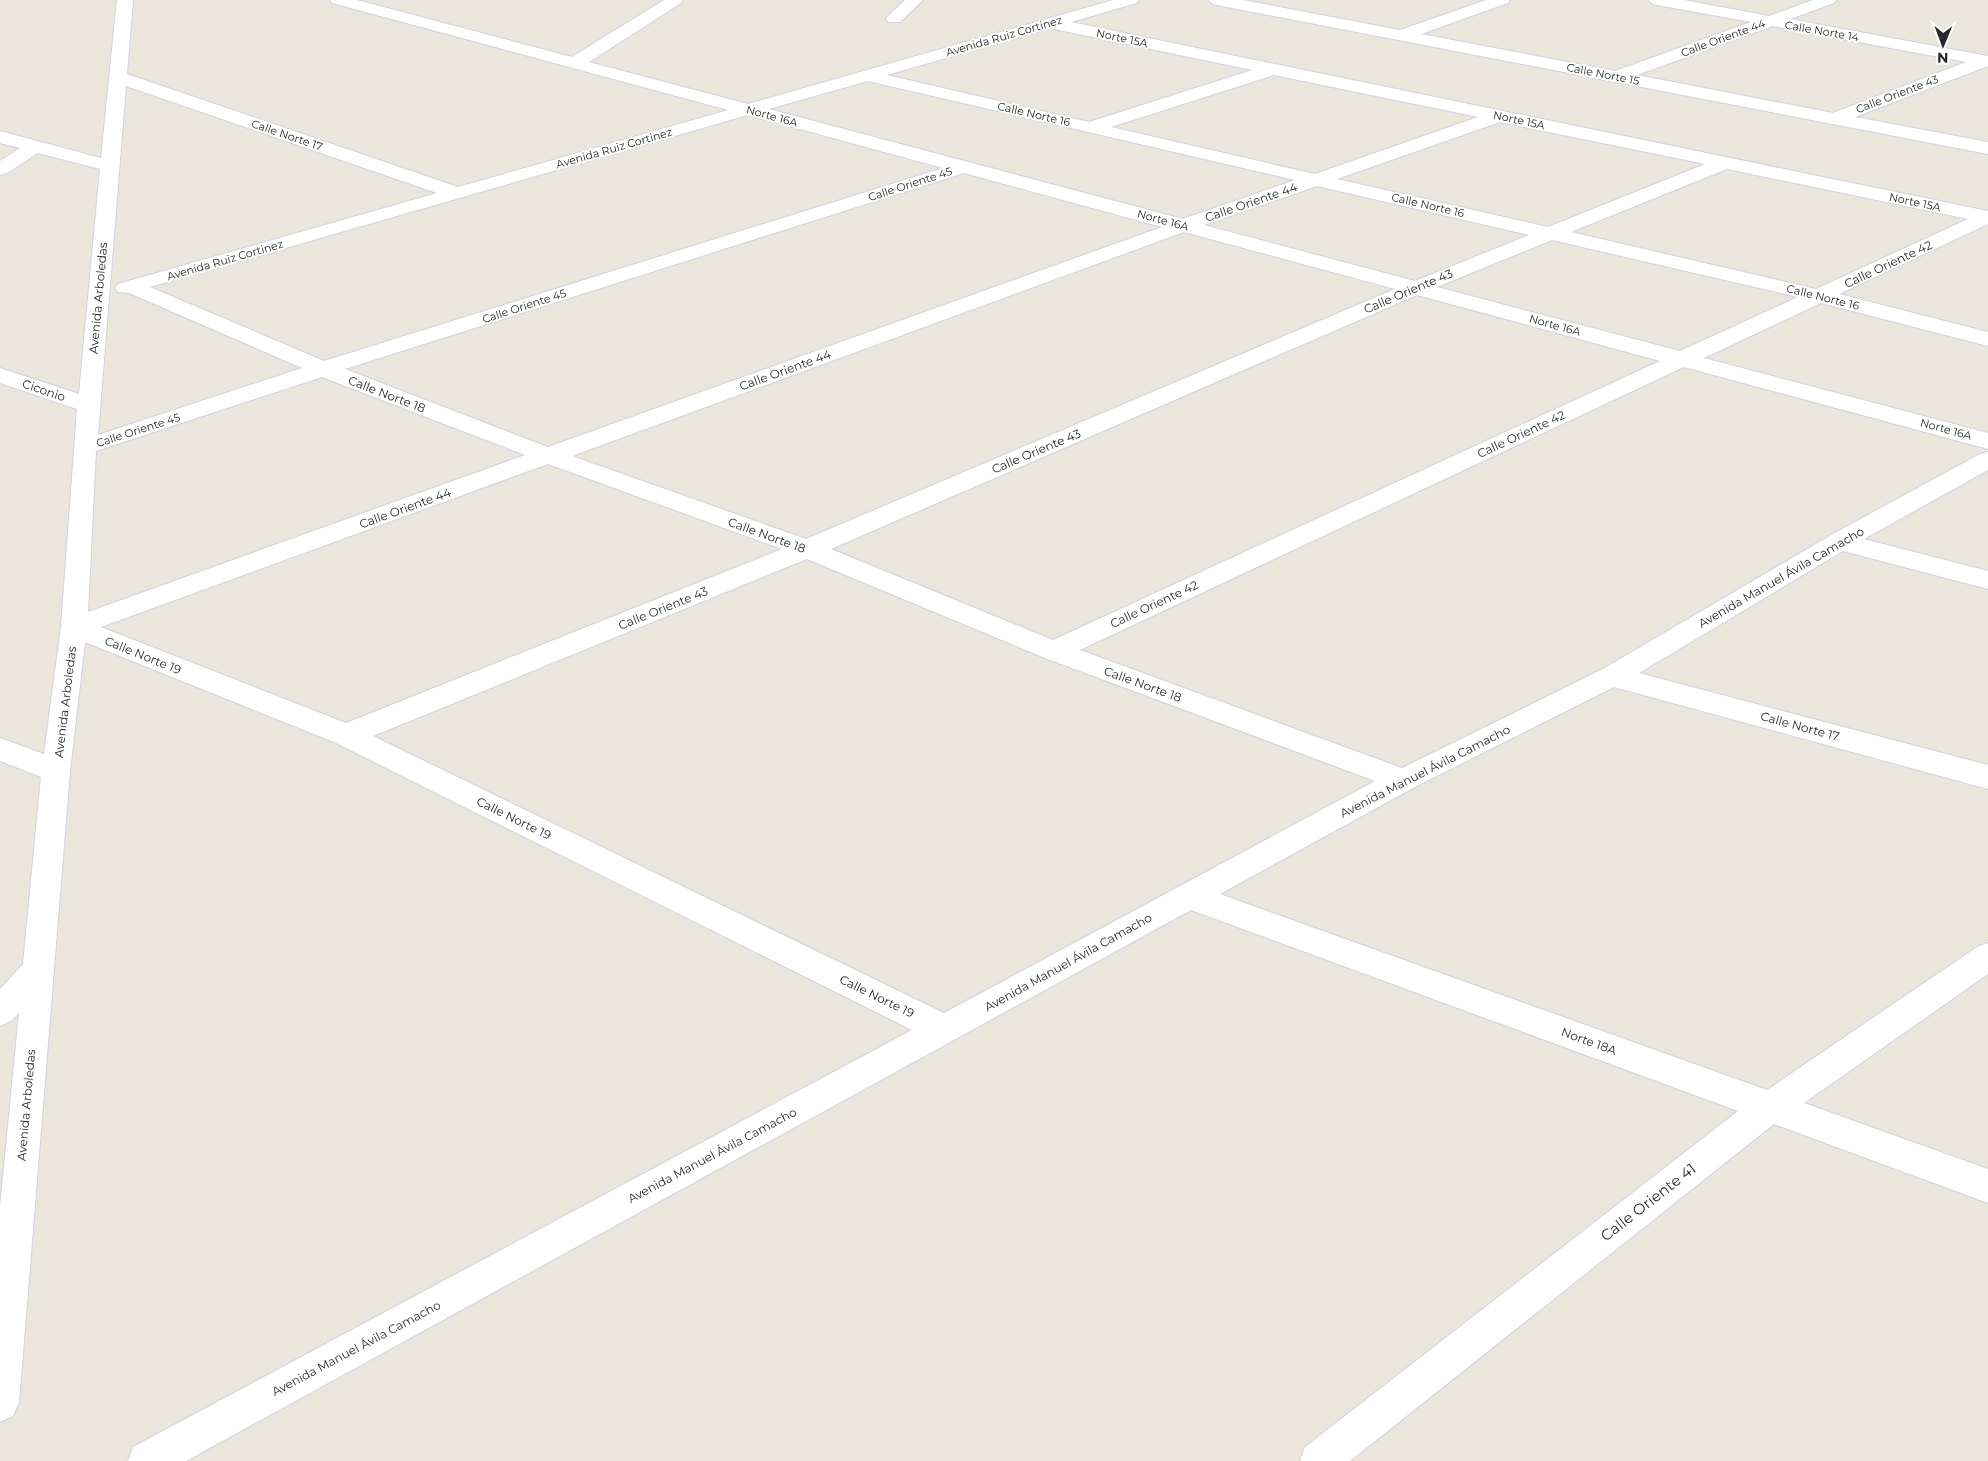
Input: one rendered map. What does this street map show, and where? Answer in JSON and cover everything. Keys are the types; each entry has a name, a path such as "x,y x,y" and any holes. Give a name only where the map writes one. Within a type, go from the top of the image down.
{"street":[{"name":"Avenida Arboledas","path":"0,1403 56,771 74,627 85,447 124,0"},
{"name":"Norte 16A","path":"338,0 1988,441"},
{"path":"383,12 404,0"},
{"path":"575,63 675,0"},
{"path":"894,18 916,0"},
{"name":"Avenida Ruiz Cortinez","path":"98,296 1131,0"},
{"name":"Calle Norte 15","path":"1217,0 1988,148"},
{"path":"1401,35 1502,0"},
{"name":"Calle Norte 14","path":"1657,0 1987,61"},
{"name":"Calle Oriente 44","path":"1617,77 1828,0"},
{"name":"Norte 15A","path":"1050,23 1988,217"},
{"name":"Calle Oriente 43","path":"1834,118 1987,61"},
{"path":"1091,127 1273,69"},
{"name":"Calle Norte 16","path":"868,76 1820,296 1988,339"},
{"name":"Calle Norte 17","path":"118,77 457,193"},
{"name":"Calle Oriente 44","path":"74,627 1183,226 1498,116"},
{"path":"0,137 110,166"},
{"path":"0,169 36,146"},
{"name":"Calle Oriente 43","path":"346,735 807,549 1416,288 1724,163"},
{"name":"Calle Oriente 45","path":"85,447 323,369 964,167"},
{"name":"Calle Oriente 42","path":"1054,651 1988,217"},
{"name":"Calle Norte 18","path":"132,287 323,369 549,456 807,549 1054,651 1403,780"},
{"name":"Ciconio","path":"0,375 89,405"},
{"name":"Avenida Manuel Ávila Camacho","path":"147,1461 1403,780 1612,676 1840,541 1988,460"},
{"path":"1840,541 1988,580"},
{"name":"Calle Norte 19","path":"74,627 346,735 944,1030"},
{"name":"Calle Norte 17","path":"1612,676 1988,777"},
{"path":"0,749 56,771"},
{"name":"Norte 18A","path":"1190,896 1988,1186"},
{"name":"Calle Oriente 41","path":"1318,1461 1770,1107 1988,957"},
{"path":"0,1010 38,970"}]}
